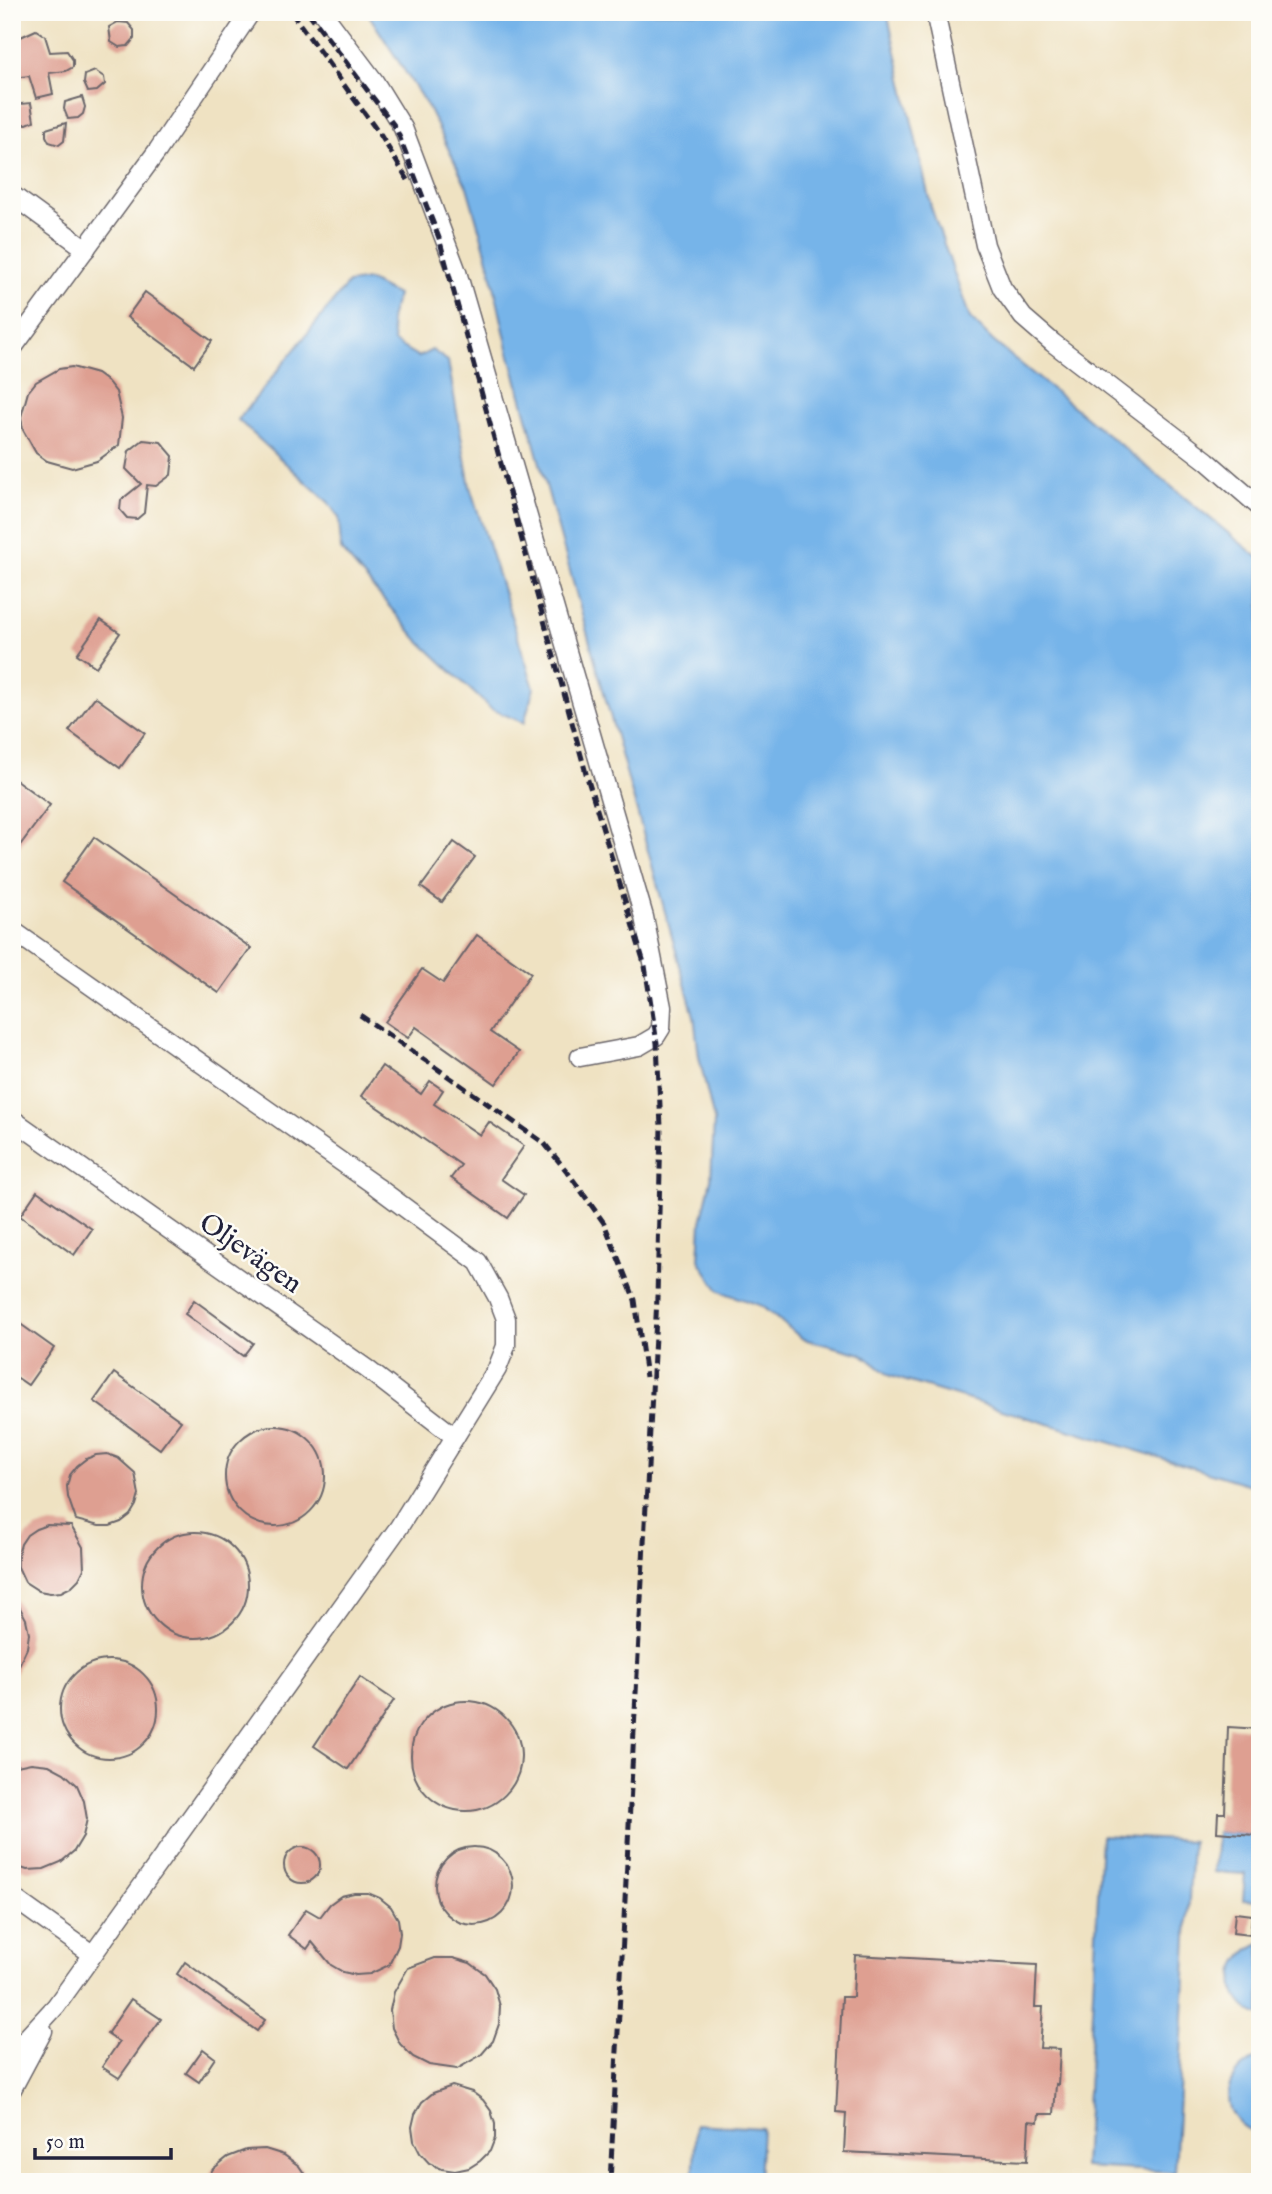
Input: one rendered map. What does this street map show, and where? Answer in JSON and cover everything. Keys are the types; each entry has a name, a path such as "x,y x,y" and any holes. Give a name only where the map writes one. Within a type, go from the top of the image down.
{"street":[{"path":"12,349 158,150 251,12"},
{"path":"323,12 374,81 404,128 429,192 457,272 643,917 662,1007 661,1028 656,1036 639,1046 579,1057"},
{"path":"935,12 985,245 1002,288 1023,317 1053,343 1207,461 1260,507"},
{"path":"12,195 86,249"},
{"path":"12,930 377,1187 478,1262 498,1298 506,1320 506,1346 497,1369 399,1527 55,2006 12,2054"},
{"name":"Oljevägen","path":"12,1119 367,1369 455,1437"},
{"path":"12,1897 92,1954"},
{"path":"12,2089 55,2006"}],"water":[{"path":"367,12 887,12 931,207 970,318 993,341 1260,559 1260,1488 890,1376 862,1354 803,1339 761,1306 719,1291 699,1260 701,1222 711,1179 714,1121 699,1057 694,1016 508,349 489,263 467,187 429,109"},
{"path":"368,280 397,295 390,319 394,342 419,357 432,350 448,361 470,487 534,688 524,723 491,709 418,640 341,550 339,518 328,502 238,420 348,283"},
{"path":"1260,1730 1260,1901 1243,1900 1245,1874 1214,1872 1217,1832 1253,1835"},
{"path":"1101,1836 1192,1841 1175,2172 1084,2167"},
{"path":"1260,1943 1260,2016 1240,2001 1233,1980 1240,1959"},
{"path":"1260,2058 1260,2134 1246,2128 1236,2119 1228,2096 1236,2073 1246,2064"},
{"path":"696,2124 762,2128 759,2182 693,2182"}],"building":[{"path":"118,22 128,23 134,30 134,39 128,46 119,47 111,42 109,27"},
{"path":"36,30 45,36 50,52 67,51 73,60 73,67 66,71 49,73 53,94 36,98 29,76 12,78 12,41"},
{"path":"95,71 104,77 105,84 97,91 88,92 84,83 85,75"},
{"path":"82,97 85,107 83,114 78,118 68,119 64,109 65,102"},
{"path":"31,103 34,121 20,124 15,119 15,109 21,104"},
{"path":"66,123 64,141 59,145 49,142 46,129"},
{"path":"145,292 212,341 194,366 127,317"},
{"path":"72,367 97,374 108,382 116,392 122,418 119,445 97,461 72,468 47,461 36,453 23,430 21,417 28,392 36,382 59,369"},
{"path":"143,440 161,442 173,456 171,475 156,486 147,485 144,513 137,519 127,518 120,510 121,500 141,484 126,469 129,451"},
{"path":"101,620 120,633 96,667 77,654"},
{"path":"95,697 145,733 120,768 69,731"},
{"path":"12,777 50,805 12,856"},
{"path":"94,837 251,948 219,993 62,882"},
{"path":"454,842 475,857 442,902 421,887"},
{"path":"477,935 531,973 490,1032 519,1052 496,1084 416,1027 408,1038 385,1022 422,969 443,983"},
{"path":"382,1066 421,1094 430,1081 443,1090 434,1104 480,1135 489,1122 524,1146 501,1179 524,1195 508,1218 451,1178 461,1165 361,1096"},
{"path":"37,1191 92,1229 74,1255 20,1216"},
{"path":"194,1300 253,1343 243,1356 185,1314"},
{"path":"12,1318 54,1348 28,1385 12,1374"},
{"path":"114,1373 181,1421 160,1449 94,1401"},
{"path":"275,1426 294,1430 311,1440 321,1457 325,1476 321,1495 311,1512 294,1522 275,1526 256,1522 239,1512 229,1495 225,1476 229,1457 239,1440 256,1430"},
{"path":"107,1454 118,1458 135,1473 139,1495 136,1505 130,1515 110,1526 76,1520 68,1497 70,1475 86,1459"},
{"path":"47,1525 71,1526 83,1547 84,1569 71,1587 61,1592 39,1591 25,1582 18,1567 21,1544 27,1535"},
{"path":"195,1532 215,1536 233,1547 244,1565 248,1585 244,1605 233,1623 215,1634 195,1638 175,1634 157,1623 146,1605 142,1585 146,1565 157,1547 175,1536"},
{"path":"12,1593 26,1619 29,1633 27,1648 12,1680"},
{"path":"109,1660 128,1663 144,1674 155,1690 158,1709 155,1728 144,1744 128,1755 109,1758 90,1755 74,1744 63,1728 60,1709 63,1690 74,1674 90,1663"},
{"path":"360,1677 394,1700 348,1769 314,1746"},
{"path":"466,1701 487,1705 505,1717 517,1735 521,1756 517,1777 505,1795 487,1807 466,1811 445,1807 427,1795 415,1777 411,1756 415,1735 427,1717 445,1705"},
{"path":"1228,1727 1260,1729 1254,1835 1217,1832 1218,1813 1225,1813"},
{"path":"31,1763 49,1765 64,1773 77,1785 84,1801 87,1819 83,1836 74,1851 61,1862 44,1869 27,1870 12,1865 12,1767"},
{"path":"302,1847 315,1852 320,1865 315,1878 302,1883 289,1878 284,1865 289,1852"},
{"path":"474,1847 489,1850 501,1859 510,1871 513,1886 510,1901 501,1913 489,1922 474,1925 459,1922 447,1913 438,1901 435,1886 438,1871 447,1859 459,1850"},
{"path":"368,1893 380,1898 391,1907 398,1919 398,1946 389,1965 370,1974 343,1972 331,1965 312,1942 307,1949 288,1935 306,1909 320,1917 330,1904 341,1896"},
{"path":"1235,1913 1252,1915 1250,1935 1233,1933"},
{"path":"855,1955 1037,1965 1035,2007 1043,2007 1040,2048 1060,2049 1054,2114 1039,2114 1038,2122 1029,2121 1027,2161 844,2152 846,2113 836,2112 842,1997 853,1997"},
{"path":"435,1958 453,1958 470,1963 485,1974 495,1989 500,2006 499,2024 493,2041 481,2055 457,2069 429,2065 413,2057 400,2044 392,2028 390,2010 394,1992 408,1968"},
{"path":"185,1962 265,2020 257,2031 177,1974"},
{"path":"131,1999 161,2019 119,2078 102,2067 119,2042 107,2034"},
{"path":"203,2049 215,2058 199,2082 186,2073"},
{"path":"452,2086 472,2092 483,2100 491,2111 495,2124 495,2138 490,2151 469,2168 455,2171 429,2163 414,2141 412,2127 422,2102 433,2093"},
{"path":"265,2149 284,2155 299,2166 310,2182 205,2182 213,2169 228,2157 246,2150"}],"railway":[{"path":"291,12 381,136 408,180"},
{"path":"308,12 396,128 439,238 587,777 645,966 657,1043 661,1127 657,1298 610,2182"},
{"path":"360,1015 544,1143 569,1174 604,1223 635,1300 646,1377"}]}
